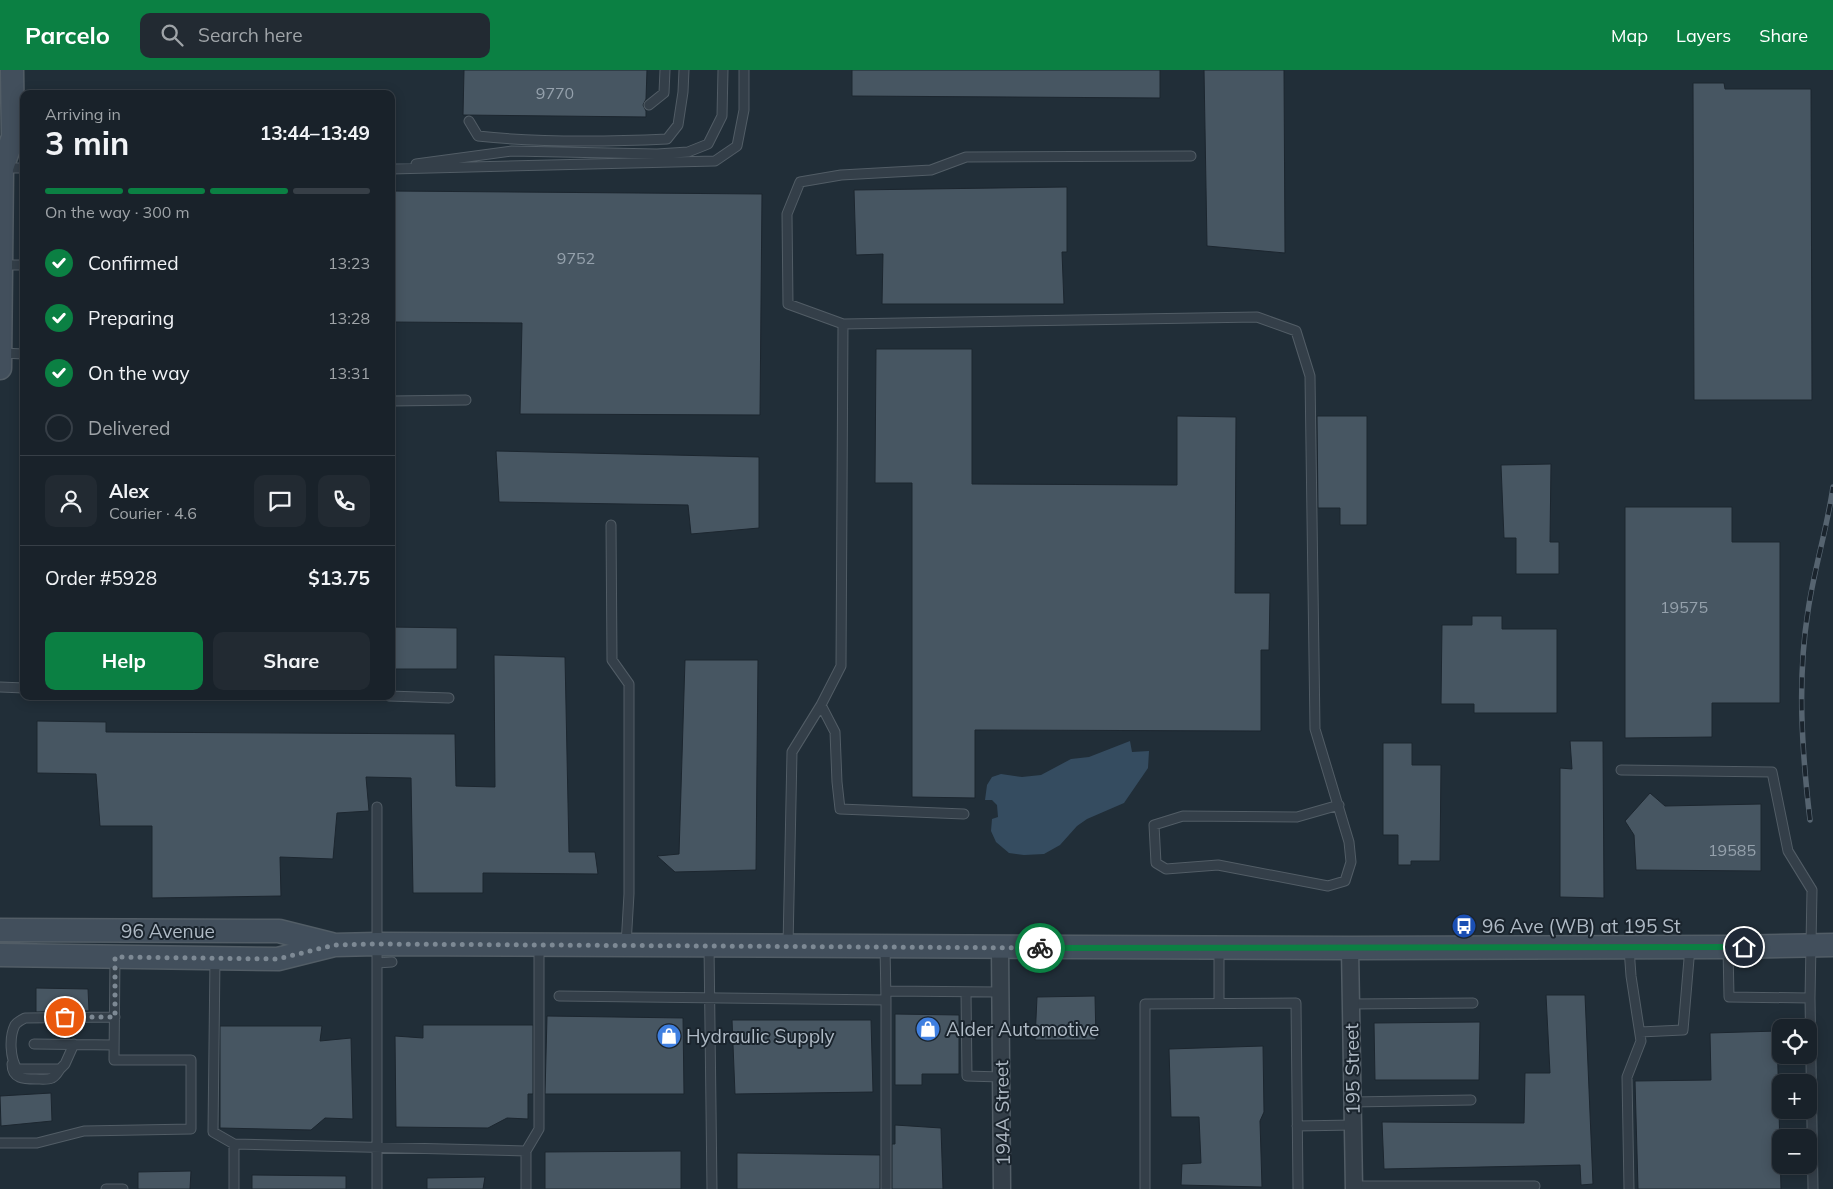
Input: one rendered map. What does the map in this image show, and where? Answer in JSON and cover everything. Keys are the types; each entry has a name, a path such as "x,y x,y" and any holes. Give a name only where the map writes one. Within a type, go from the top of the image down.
{"main road":[{"path":"0,368 9,265 1,237 9,166 6,137 12,70"},
{"name":"96 Avenue","path":"0,930 279,931 377,954 539,944 1000,948 1822,946"},
{"name":"96 Avenue","path":"0,955 278,959 334,945"}],"street":[{"name":"194A Street","path":"1000,948 1002,1189"},
{"name":"195 Street","path":"1350,948 1354,1187"}],"lane":[{"path":"650,105 664,93 665,70"},
{"path":"469,120 478,136 508,139 583,142 667,139 678,125 684,70"},
{"path":"395,167 428,161 512,151 628,154 688,152 708,144 722,116 723,70"},
{"path":"395,168 715,161 737,146 744,110 744,70"},
{"path":"1191,156 966,157 930,170 841,175 800,182 787,214 788,304 843,324 1257,317 1296,331 1310,376 1315,729 1339,805 1349,842 1351,862 1345,881 1328,886 1218,865 1166,869 1156,863 1154,825 1182,816 1296,817 1339,805"},
{"path":"788,946 792,752 821,705 841,666 843,324"},
{"path":"1,353 20,354"},
{"path":"395,401 466,400"},
{"path":"611,525 612,660 629,684 629,894 626,945"},
{"path":"0,687 20,688"},
{"path":"395,696 449,698"},
{"path":"821,705 835,732 840,809 964,814"},
{"path":"1621,770 1772,772 1788,851 1812,890 1822,946 1810,998 1813,1189"},
{"path":"377,808 377,1189"},
{"path":"526,1189 526,1151 539,1129 539,944"},
{"path":"709,946 712,1189"},
{"path":"885,947 886,1189"},
{"path":"1629,947 1630,976 1641,1041 1628,1077 1629,1189"},
{"path":"1640,1032 1683,1030 1690,947"},
{"path":"1728,947 1729,997 1810,998"},
{"path":"1219,948 1219,1003"},
{"path":"377,954 392,962"},
{"path":"0,1143 38,1143 84,1131 191,1129 191,1060 114,1060 115,957"},
{"path":"215,958 213,1132 234,1144 526,1151"},
{"path":"966,992 967,1076 1001,1076"},
{"path":"559,996 710,997 1000,992"},
{"path":"1145,1189 1145,1004 1296,1002 1298,1189"},
{"path":"1351,1004 1473,1003"},
{"path":"74,1044 65,1064 60,1069 17,1069 12,1062 16,1023 25,1018 115,1017"},
{"path":"34,1044 114,1044"},
{"path":"1352,1102 1471,1100"},
{"path":"1297,1126 1353,1124"},
{"path":"234,1144 234,1189"},
{"path":"1354,1187 1535,1186"},
{"path":"106,1189 123,1189"}],"water":[{"path":"1130,741 1132,752 1149,751 1148,768 1124,803 1087,819 1077,826 1060,845 1044,854 1024,855 1009,853 996,842 991,831 992,819 998,817 997,805 992,800 985,800 987,785 992,777 1001,774 1022,777 1041,775 1071,759 1089,757"}],"building":[{"path":"464,70 647,70 646,99 643,105 646,117 463,115"},
{"path":"852,70 1160,70 1160,98 852,96"},
{"path":"1204,70 1284,70 1285,253 1207,246"},
{"path":"1693,83 1724,83 1725,89 1811,89 1812,400 1694,400"},
{"path":"1067,187 1067,252 1062,252 1064,304 882,304 883,254 856,255 854,190"},
{"path":"395,191 762,194 760,415 520,414 522,323 395,322"},
{"path":"876,349 972,349 972,484 1177,485 1177,416 1236,417 1235,593 1270,593 1269,650 1261,650 1261,731 975,730 975,798 912,797 912,483 875,483"},
{"path":"1317,416 1367,416 1367,525 1340,525 1340,508 1318,508"},
{"path":"496,451 759,457 759,528 691,534 688,505 499,502"},
{"path":"1551,464 1550,542 1559,542 1559,574 1516,574 1516,538 1504,538 1501,465"},
{"path":"1625,507 1732,507 1732,542 1780,542 1780,703 1712,703 1712,737 1625,738"},
{"path":"1472,616 1502,616 1502,629 1557,629 1557,713 1474,713 1474,704 1441,704 1442,625 1472,625"},
{"path":"395,627 457,628 457,669 395,669"},
{"path":"494,655 565,657 569,852 595,852 598,874 483,873 483,893 413,893 411,778 366,777 369,811 337,813 333,859 280,857 281,896 152,898 152,826 100,826 96,774 37,773 37,721 106,722 106,732 455,734 456,786 495,787"},
{"path":"685,660 758,660 756,870 675,872 657,856 679,854"},
{"path":"1570,741 1603,741 1604,898 1560,897 1560,768 1572,769"},
{"path":"1383,743 1412,743 1412,765 1441,765 1440,861 1411,861 1411,865 1398,865 1398,835 1383,835"},
{"path":"1650,793 1665,806 1761,804 1761,871 1636,870 1634,835 1625,821"},
{"path":"36,988 88,989 89,1011 36,1012"},
{"path":"1546,995 1585,995 1593,1184 1581,1185 1580,1165 1384,1169 1382,1122 1524,1123 1525,1073 1550,1073"},
{"path":"1095,996 1096,1040 1035,1040 1037,997"},
{"path":"895,1014 959,1015 959,1074 922,1074 922,1085 895,1085"},
{"path":"547,1016 683,1018 684,1094 545,1094"},
{"path":"732,1020 871,1020 873,1092 735,1094"},
{"path":"1480,1022 1479,1080 1375,1080 1374,1023"},
{"path":"423,1025 533,1025 533,1094 528,1094 528,1119 507,1118 488,1128 396,1127 395,1036 423,1038"},
{"path":"220,1026 322,1026 320,1041 351,1038 353,1119 325,1118 311,1130 220,1128"},
{"path":"1772,1031 1772,1064 1778,1064 1778,1074 1772,1074 1772,1119 1779,1119 1779,1129 1772,1129 1772,1174 1781,1174 1781,1189 1638,1189 1635,1081 1711,1080 1710,1033"},
{"path":"1263,1046 1264,1112 1260,1121 1262,1187 1181,1185 1182,1164 1201,1163 1199,1117 1171,1117 1169,1049"},
{"path":"51,1093 52,1121 1,1126 0,1096"},
{"path":"895,1125 941,1128 943,1189 892,1189 892,1144 895,1144"},
{"path":"681,1151 681,1189 545,1189 545,1152"},
{"path":"737,1153 880,1155 880,1189 737,1189"},
{"path":"191,1171 190,1189 138,1189 138,1172"},
{"path":"252,1175 346,1176 346,1189 252,1189"},
{"path":"485,1177 483,1189 427,1189 427,1178"}],"railway":[{"path":"1810,820 1803,742 1803,663 1811,595 1833,487"}],"way so far":[{"path":"65,1017 115,1017 115,957 278,959 334,945 377,944 1040,948"}],"place":[{"name":"96 Ave (WB) at 195 St","path":"1464,926"},
{"name":"Alder Automotive","path":"928,1029"},
{"name":"Hydraulic Supply","path":"669,1036"}],"route":[{"path":"1040,948 1744,947"}]}
